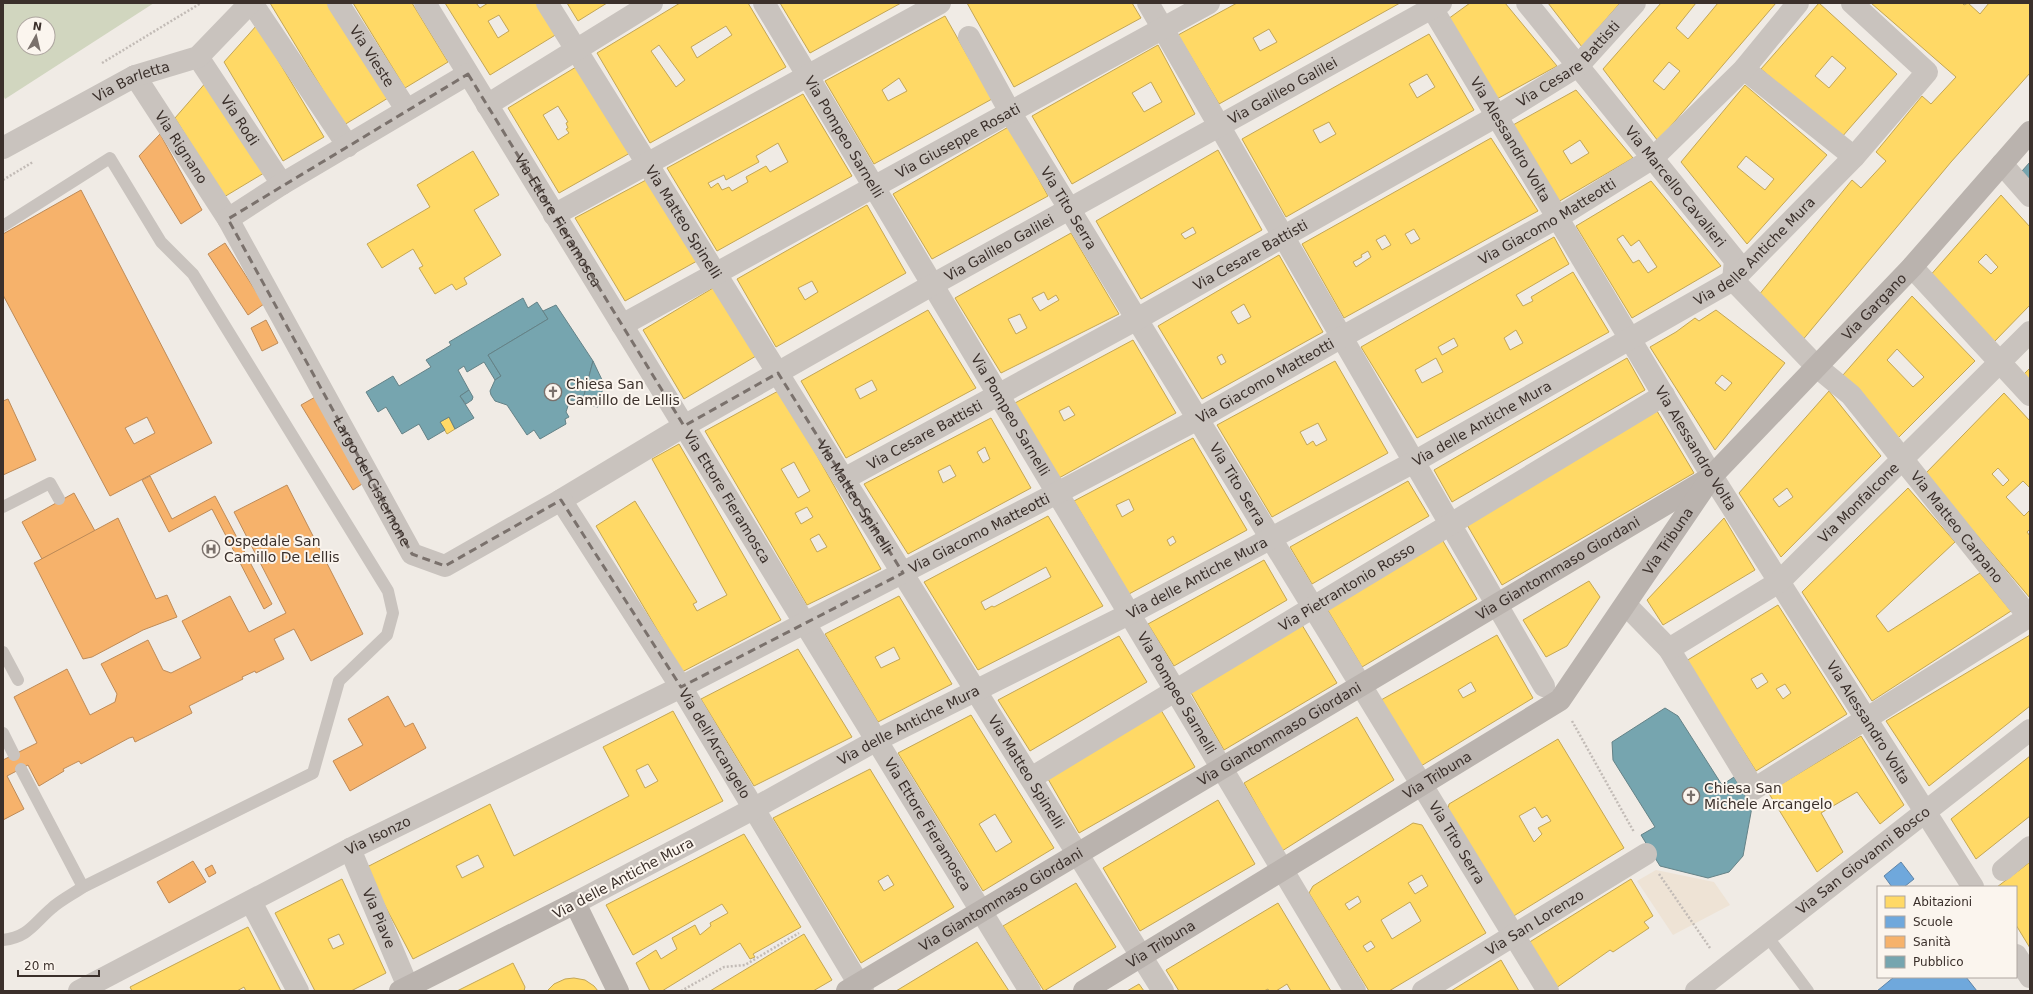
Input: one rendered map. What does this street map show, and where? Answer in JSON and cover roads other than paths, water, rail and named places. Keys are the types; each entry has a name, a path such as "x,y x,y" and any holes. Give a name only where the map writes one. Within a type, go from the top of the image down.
{"main road":[{"name":"Via Gargano","path":"1712,476 1912,267 2030,132"},
{"name":"Via Giantommaso Giordani","path":"856,989 981,911 1712,476"},
{"name":"Via Tribuna","path":"1084,991 1560,700 1626,605 1712,476"},
{"name":"Via delle Antiche Mura","path":"404,989 575,903"},
{"path":"575,903 618,991"}],"street":[{"name":"Via Barletta","path":"3,148 135,76 198,57 251,3"},
{"path":"251,3 348,146"},
{"name":"Via Vieste","path":"338,3 406,109"},
{"name":"Via Ettore Fieramosca","path":"424,3 1030,991"},
{"name":"Via Matteo Spinelli","path":"547,3 1164,991"},
{"path":"487,105 652,3"},
{"name":"Via Pompeo Sarnelli","path":"764,3 1355,991"},
{"path":"554,215 940,3"},
{"path":"1148,3 1544,686"},
{"name":"Via Giuseppe Rosati","path":"622,325 1209,3"},
{"name":"Via Marcello Cavalieri","path":"1527,3 1735,260 1733,280"},
{"name":"Via Cesare Battisti","path":"844,479 1137,318 1497,116 1578,66 1635,3"},
{"name":"Via Giacomo Matteotti","path":"680,687 1198,419 1342,337 1557,218 1653,158 1744,69 1798,3"},
{"name":"Via delle Antiche Mura","path":"575,903 753,809 877,740 1129,614 1272,539 1414,462 1733,280 1854,157 1927,72 1852,3"},
{"name":"Via Alessandro Volta","path":"1434,5 1557,218 1712,476 1972,886"},
{"name":"Via Galileo Galilei","path":"684,426 778,374 932,285 1220,127 1434,5"},
{"name":"Via Tito Serra","path":"969,37 1010,112 1548,991"},
{"name":"Via Rodi","path":"198,57 282,184"},
{"path":"1744,69 1854,157"},
{"path":"228,219 282,184 348,146 406,109 468,74"},
{"name":"Via Rignano","path":"135,76 228,219"},
{"path":"2002,164 2030,196"},
{"name":"Largo del Cisternone","path":"228,219 412,554 445,566 561,500 684,426"},
{"path":"1912,267 2030,395"},
{"path":"1733,280 1817,367"},
{"name":"Via Monfalcone","path":"1669,649 1779,582 2030,332"},
{"name":"Via Matteo Carpano","path":"1817,367 1850,395 2030,617"},
{"name":"Via Pietrantonio Rosso","path":"1031,778 1664,395"},
{"name":"Via dell'Arcangelo","path":"561,500 680,687 820,920 856,989"},
{"path":"1626,605 1669,649 1754,789 2030,617"},
{"name":"Via Isonzo","path":"79,991 104,986 251,902 350,849 680,687"},
{"name":"Via San Giovanni Bosco","path":"1696,991 2030,730"},
{"path":"2002,870 2030,847"},
{"name":"Via Piave","path":"350,849 404,989"},
{"name":"Via San Lorenzo","path":"1423,991 1514,935 1649,858"},
{"path":"251,902 298,991"},
{"path":"2017,957 2030,977"}],"lane":[{"path":"3,226 110,158 160,242 193,274 198,281 388,591 393,613 387,635 338,681 313,773 84,887 52,908 34,927 12,939 3,940"},
{"path":"3,507 50,483 59,499"},
{"path":"4,658 18,680"},
{"path":"3,733 14,755"},
{"path":"21,769 84,887"},
{"path":"1767,936 1808,991"}],"place":[{"name":"Chiesa San Camillo de Lellis","path":"553,392"},
{"name":"Ospedale San Camillo De Lellis","path":"211,549"},
{"name":"Chiesa San Michele Arcangelo","path":"1691,796"}]}
